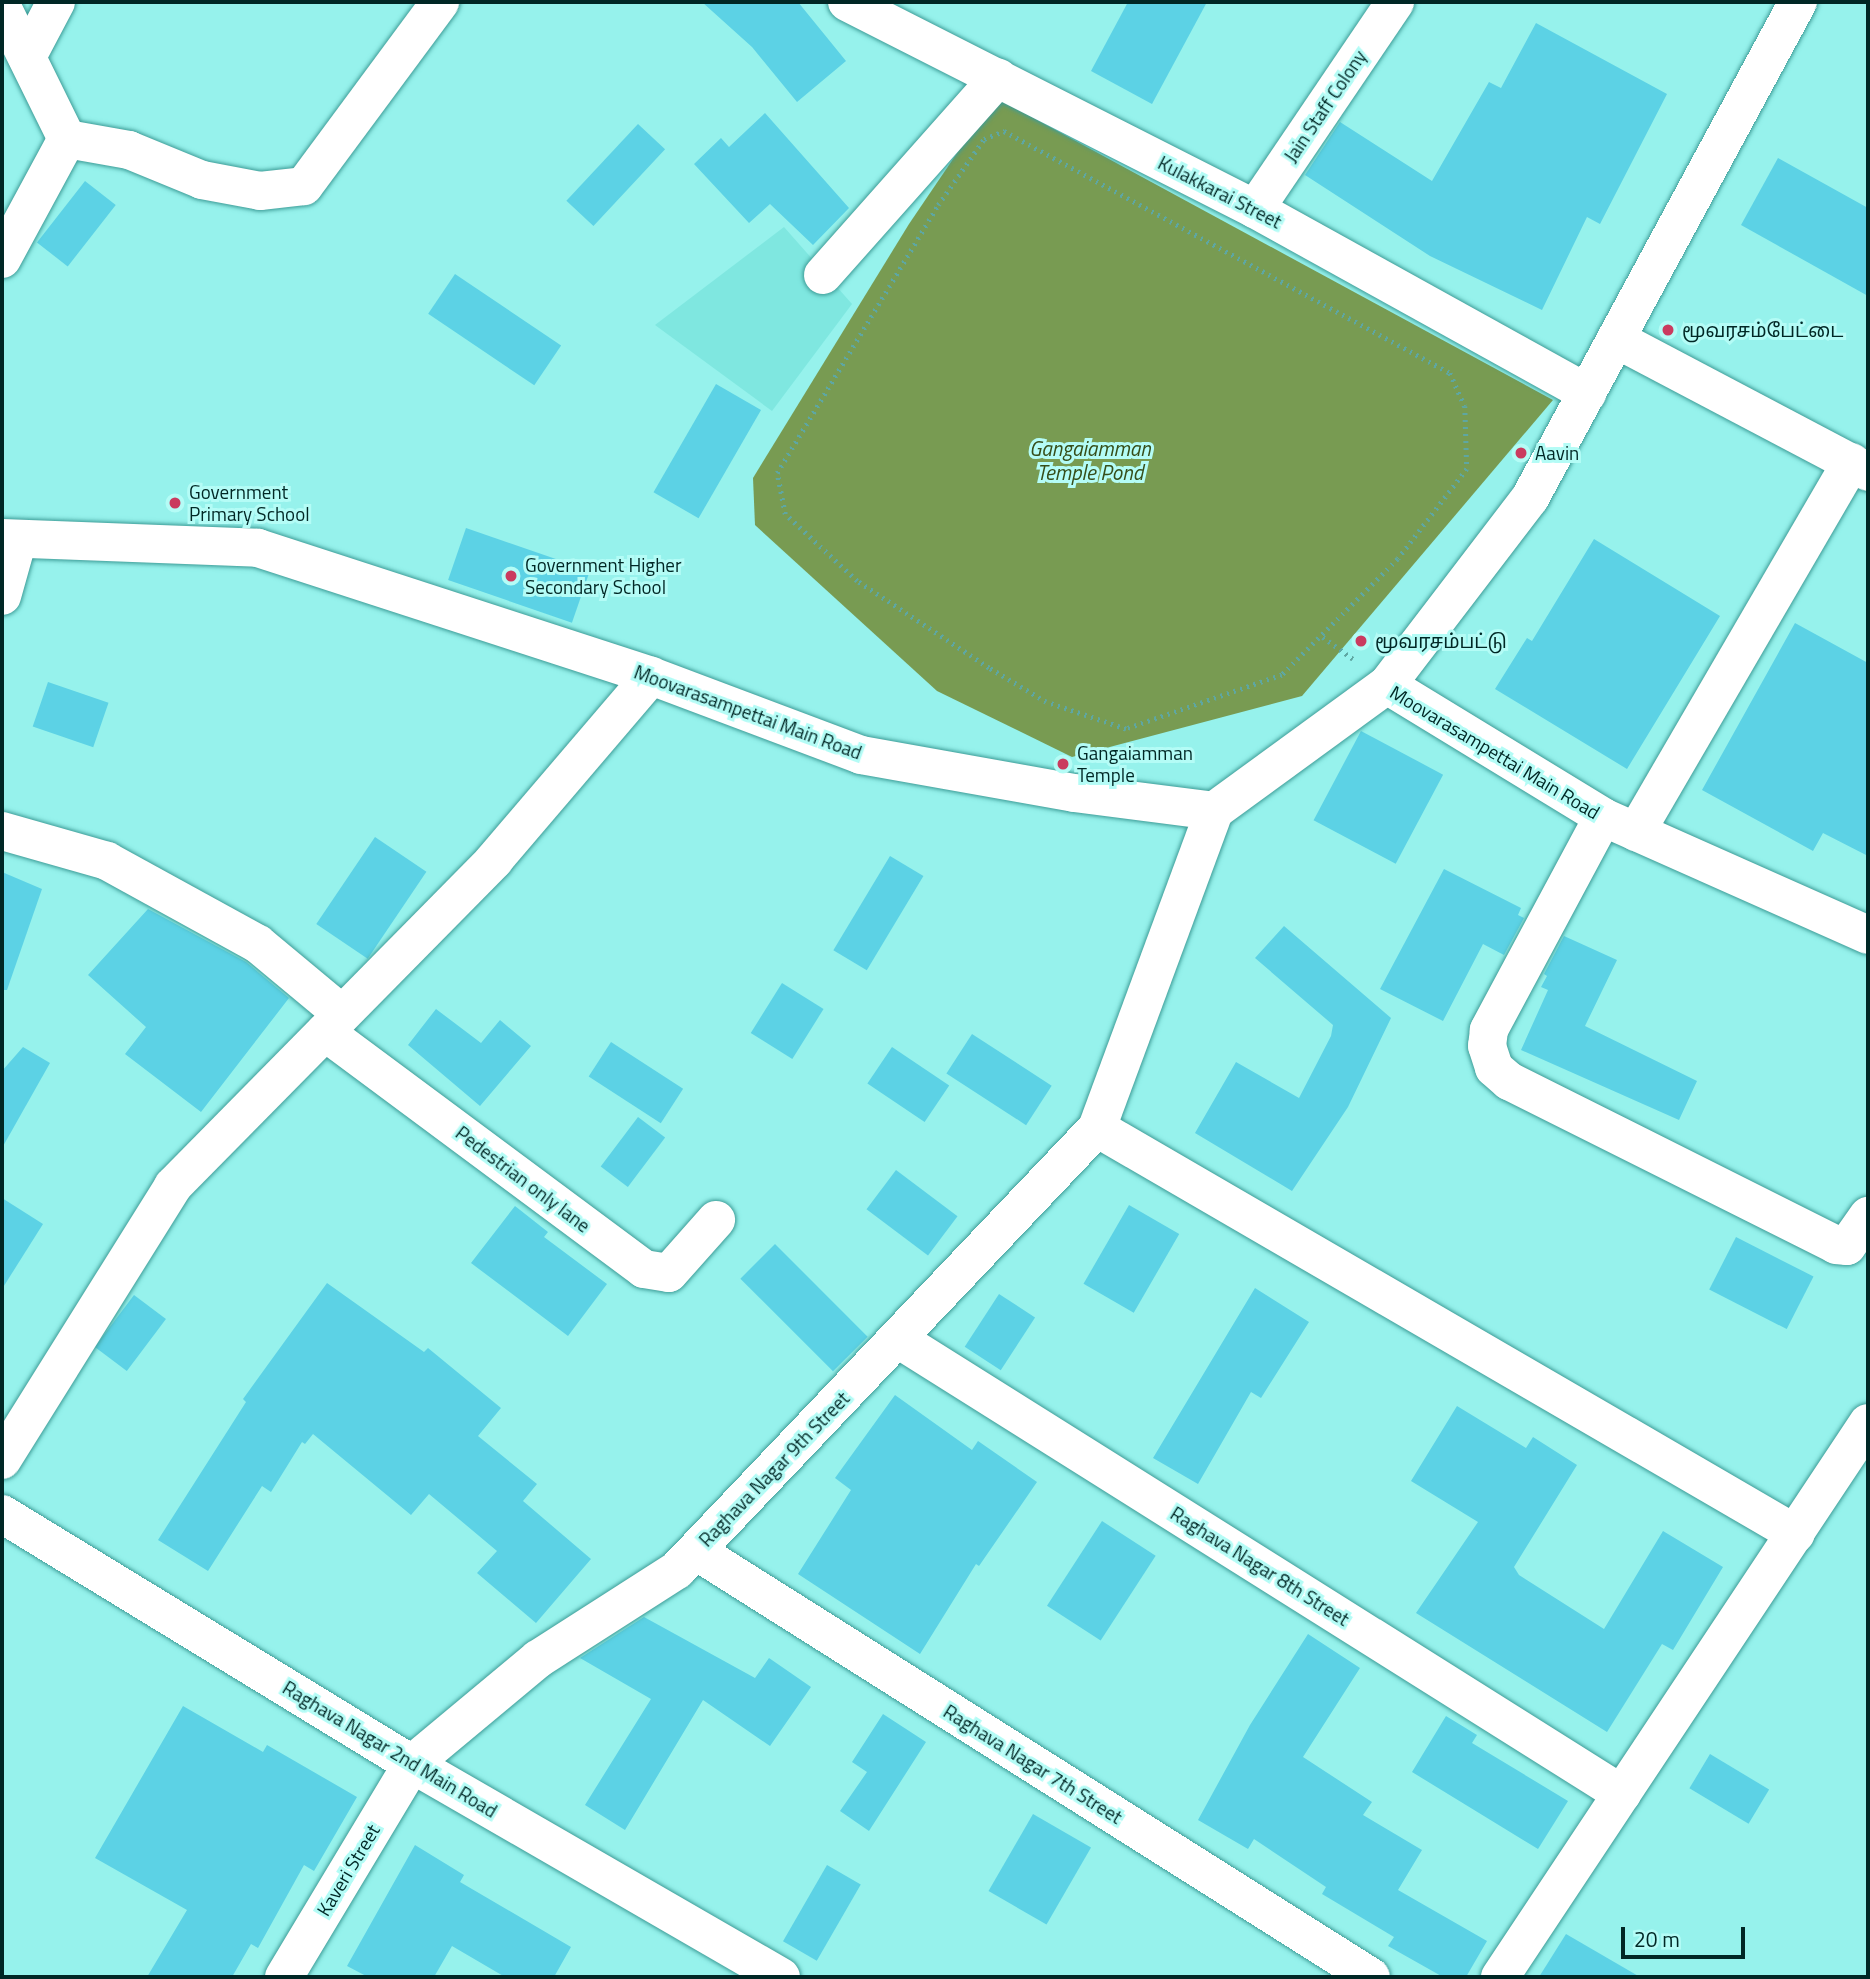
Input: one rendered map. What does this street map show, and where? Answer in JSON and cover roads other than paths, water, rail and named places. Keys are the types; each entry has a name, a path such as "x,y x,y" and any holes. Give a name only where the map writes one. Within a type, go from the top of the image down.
{"street":[{"path":"27,57 56,2"},
{"path":"67,139 129,150 202,180 260,191 304,186 440,2"},
{"name":"Kulakkarai Street","path":"847,2 1255,209 1587,393"},
{"name":"Jain Staff Colony","path":"1255,209 1395,2"},
{"path":"1387,685 1530,498 1798,2"},
{"path":"2,7 67,139"},
{"path":"823,275 998,78"},
{"path":"2,259 67,139"},
{"path":"1616,339 1859,467 1620,824 1489,1030 1488,1046 1494,1068 1509,1081 1836,1245 1847,1246 1868,1216"},
{"path":"2,596 10,538"},
{"name":"Moovarasampettai Main Road","path":"10,538 258,548 651,676 861,755 1074,793 1213,811 1387,685 1620,824 1868,935"},
{"path":"2,1460 173,1186 494,860 651,676"},
{"path":"1213,811 1097,1128 1796,1534"},
{"path":"2,831 107,861 258,944 333,1023"},
{"name":"Pedestrian only lane","path":"333,1023 644,1269 669,1272 716,1220"},
{"name":"Raghava Nagar 9th Street","path":"412,1764 538,1659 677,1570 1097,1128"},
{"name":"Raghava Nagar 8th Street","path":"898,1339 1622,1794"},
{"path":"1500,1977 1868,1423"},
{"name":"Raghava Nagar 2nd Main Road","path":"2,1514 412,1764 781,1977"},
{"name":"Raghava Nagar 7th Street","path":"696,1551 1371,1977"},
{"name":"Kaveri Street","path":"284,1977 412,1764"}],"water":[{"name":"Gangaiamman Temple Pond","path":"995,97 1553,400 1302,696 1072,757 937,691 755,525 753,478 909,224"}],"place":[{"name":"மூவரசம்பேட்டை","path":"1668,330"},
{"name":"Aavin","path":"1521,453"},
{"name":"Government Primary School","path":"175,503"},
{"name":"Government Higher Secondary School","path":"511,576"},
{"name":"மூவரசம்பட்டு","path":"1361,641"},
{"name":"Gangaiamman Temple","path":"1063,764"}]}
